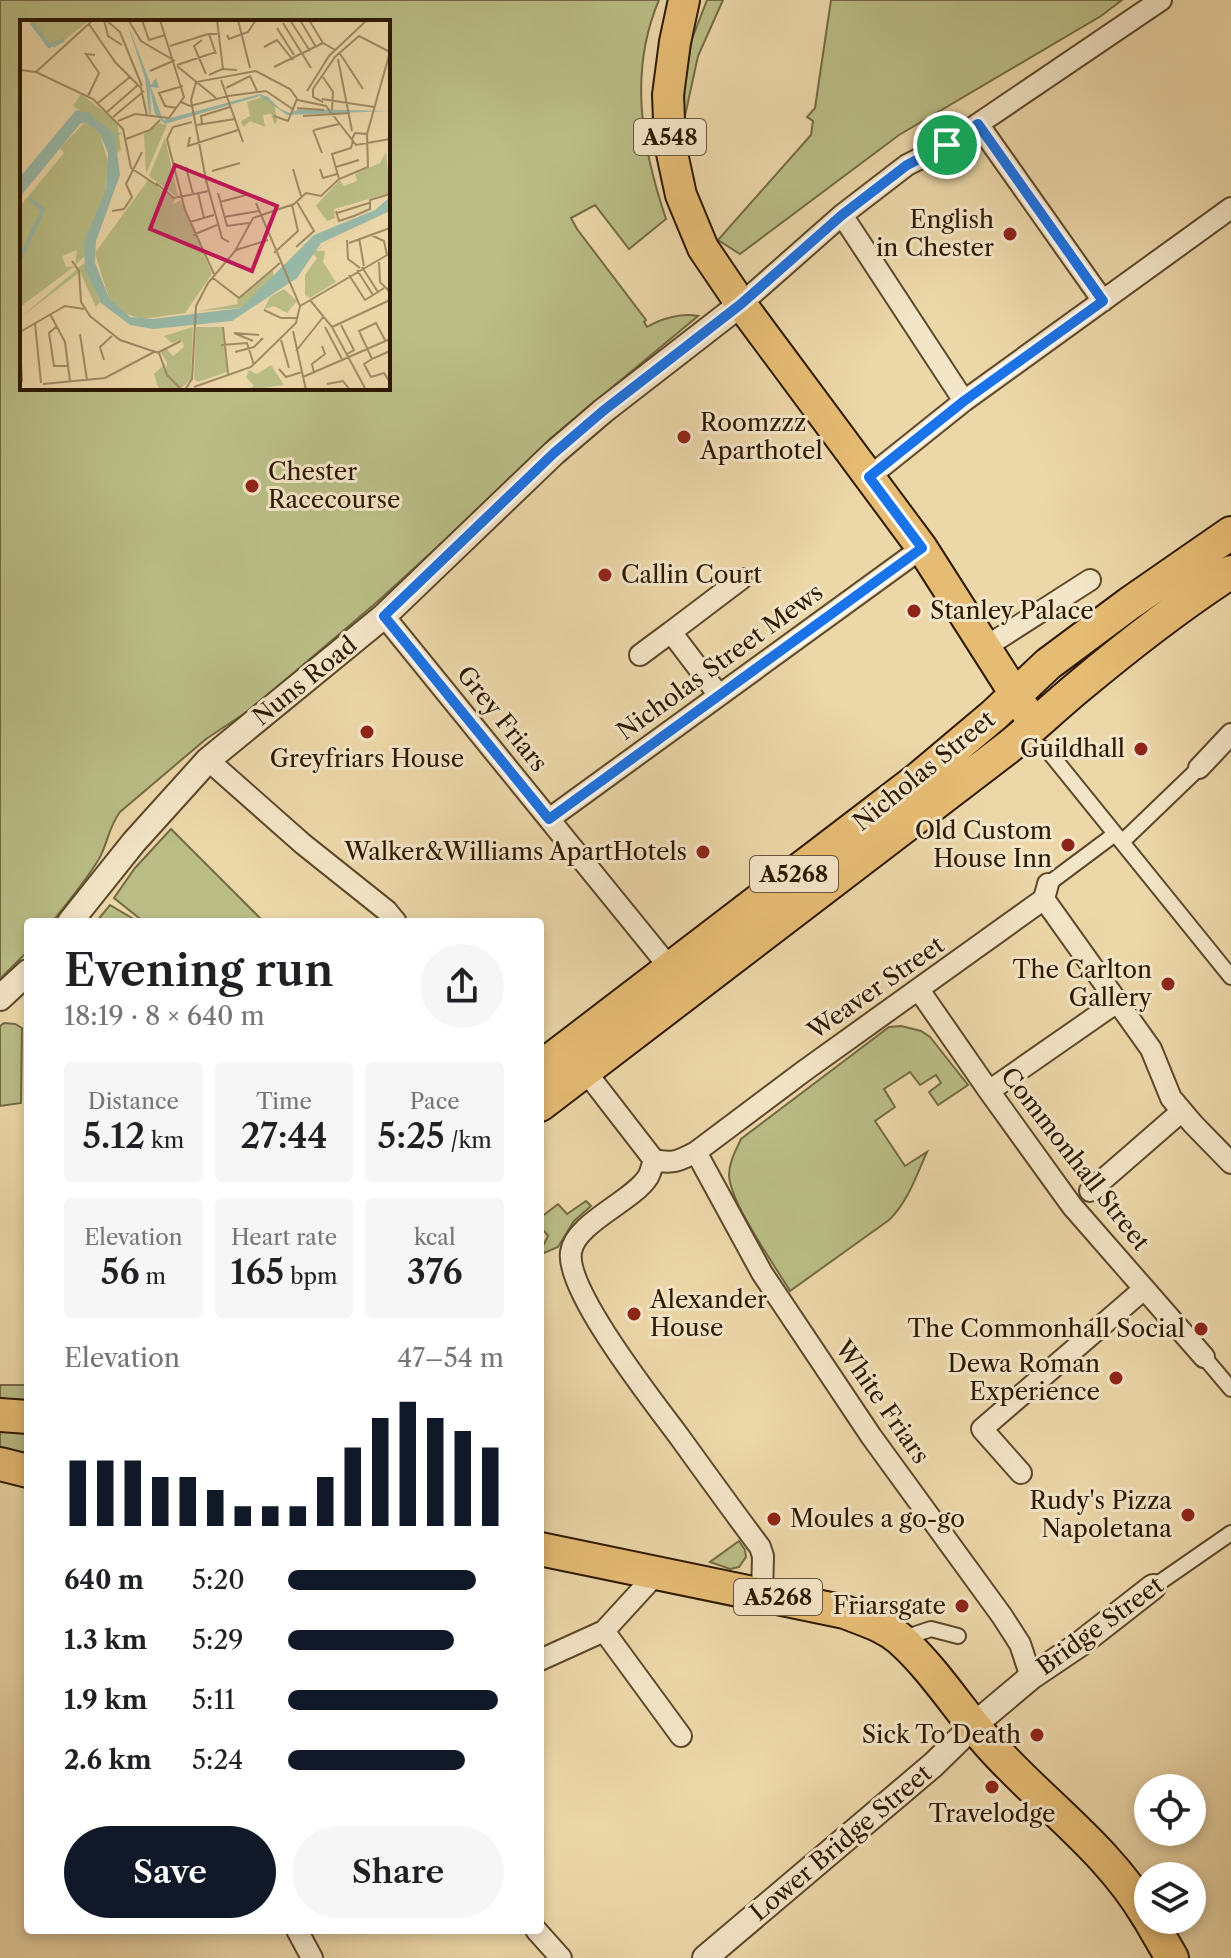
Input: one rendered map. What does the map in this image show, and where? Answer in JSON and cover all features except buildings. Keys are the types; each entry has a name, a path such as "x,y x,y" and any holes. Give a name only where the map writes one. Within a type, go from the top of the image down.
{"highway":[{"name":"Nicholas Street","path":"544,1100 576,1059 670,968 918,779 1048,664 1231,533"},
{"name":"Nicholas Street","path":"544,1067 576,1059 819,894 1025,733 1122,651 1231,572"},
{"path":"0,1415 24,1417"},
{"path":"0,1464 24,1470"},
{"name":"A5268","path":"544,1550 845,1612 886,1628 901,1639 991,1746 1112,1866 1134,1897"},
{"name":"A5268","path":"1158,1934 1172,1958"}],"main road":[{"name":"A548","path":"684,0 668,95 670,144 681,195 703,248 922,548 1016,695 1025,733"},
{"path":"984,648 1022,666 1048,664"}],"street":[{"path":"741,304 842,215 907,165 947,145 1161,0"},
{"path":"978,124 1103,301"},
{"path":"869,477 964,401 1231,208"},
{"path":"842,215 964,401"},
{"name":"Nuns Road","path":"73,918 134,842 208,760 384,616 554,453 603,411 741,304"},
{"name":"Nicholas Street Mews","path":"549,819 922,548"},
{"path":"640,655 741,579"},
{"path":"984,648 1090,580"},
{"name":"Grey Friars","path":"384,616 670,968"},
{"path":"671,632 718,694"},
{"path":"1025,733 1049,752 1231,977"},
{"path":"1199,768 1231,734"},
{"path":"208,760 393,918"},
{"name":"Weaver Street","path":"654,1160 668,1163 696,1152 919,990 1118,838 1199,768"},
{"path":"1046,892 1151,1049 1171,1098 1231,1163"},
{"path":"0,998 24,976"},
{"name":"Commonhall Street","path":"919,990 1072,1206 1231,1389"},
{"path":"989,1091 1117,1002"},
{"path":"576,1059 654,1160 649,1175 638,1189 588,1226 577,1240 571,1251 572,1268 580,1289 612,1344 760,1547 763,1556 762,1594"},
{"path":"1072,1206 1182,1111"},
{"name":"White Friars","path":"696,1152 762,1273 871,1436 1002,1616 1020,1644 1031,1677"},
{"path":"1021,1473 982,1429 1144,1289"},
{"name":"Bridge Street","path":"974,1725 1031,1677 1231,1533"},
{"path":"544,1658 604,1631 658,1572"},
{"path":"901,1639 931,1629 958,1636"},
{"path":"604,1631 681,1736"},
{"name":"Lower Bridge Street","path":"705,1958 933,1765 974,1725"},
{"path":"299,1934 312,1958"},
{"path":"540,1934 561,1958"}],"green space":[{"name":"Chester Racecourse","path":"0,0 659,0 649,27 641,82 650,165 666,219 629,249 595,205 571,218 646,320 647,327 672,317 698,316 550,439 377,602 251,709 206,739 120,812 88,876 55,918 24,918 24,955 0,979"},
{"path":"707,0 723,0 698,56 683,125 685,79 692,39"},
{"path":"831,0 1122,0 1101,16 899,135 740,254 718,240 811,135 813,121 807,117 815,108"},
{"path":"171,829 260,918 139,918 114,898 135,868"},
{"path":"110,905 132,918 99,918"},
{"path":"4,1023 22,1028 21,1103 0,1106 0,1026"},
{"path":"901,1026 921,1031 930,1037 968,1085 938,1105 929,1092 941,1083 936,1075 920,1085 910,1072 884,1089 895,1107 875,1121 905,1166 927,1152 911,1188 889,1220 790,1291 754,1233 731,1187 729,1175 733,1156 741,1139 889,1027"},
{"path":"586,1201 591,1206 574,1221 558,1247 544,1253 548,1236 544,1231 544,1215 558,1204 567,1214"},
{"path":"0,1385 24,1385 24,1405 0,1402"},
{"path":"0,1429 24,1432 24,1454 0,1449"},
{"path":"739,1541 746,1557 739,1567 730,1569 710,1562"}],"place":[{"name":"English in Chester","path":"1010,234"},
{"name":"Roomzzz Aparthotel","path":"684,437"},
{"name":"Chester Racecourse","path":"252,486"},
{"name":"Callin Court","path":"605,575"},
{"name":"Stanley Palace","path":"914,611"},
{"name":"Greyfriars House","path":"367,732"},
{"name":"Guildhall","path":"1141,749"},
{"name":"Old Custom House Inn","path":"1068,845"},
{"name":"Walker&Williams ApartHotels","path":"703,852"},
{"name":"The Carlton Gallery","path":"1168,984"},
{"name":"Alexander House","path":"634,1314"},
{"name":"The Commonhall Social","path":"1201,1329"},
{"name":"Dewa Roman Experience","path":"1116,1378"},
{"name":"Rudy's Pizza Napoletana","path":"1188,1515"},
{"name":"Moules a go-go","path":"774,1519"},
{"name":"Friarsgate","path":"962,1606"},
{"name":"Sick To Death","path":"1037,1735"},
{"name":"Travelodge","path":"992,1787"}],"route":[{"path":"978,124 1103,301 964,401 869,477 922,548 549,819 384,616 554,453 603,411 741,304 842,215 907,165 947,145 978,124"}]}
